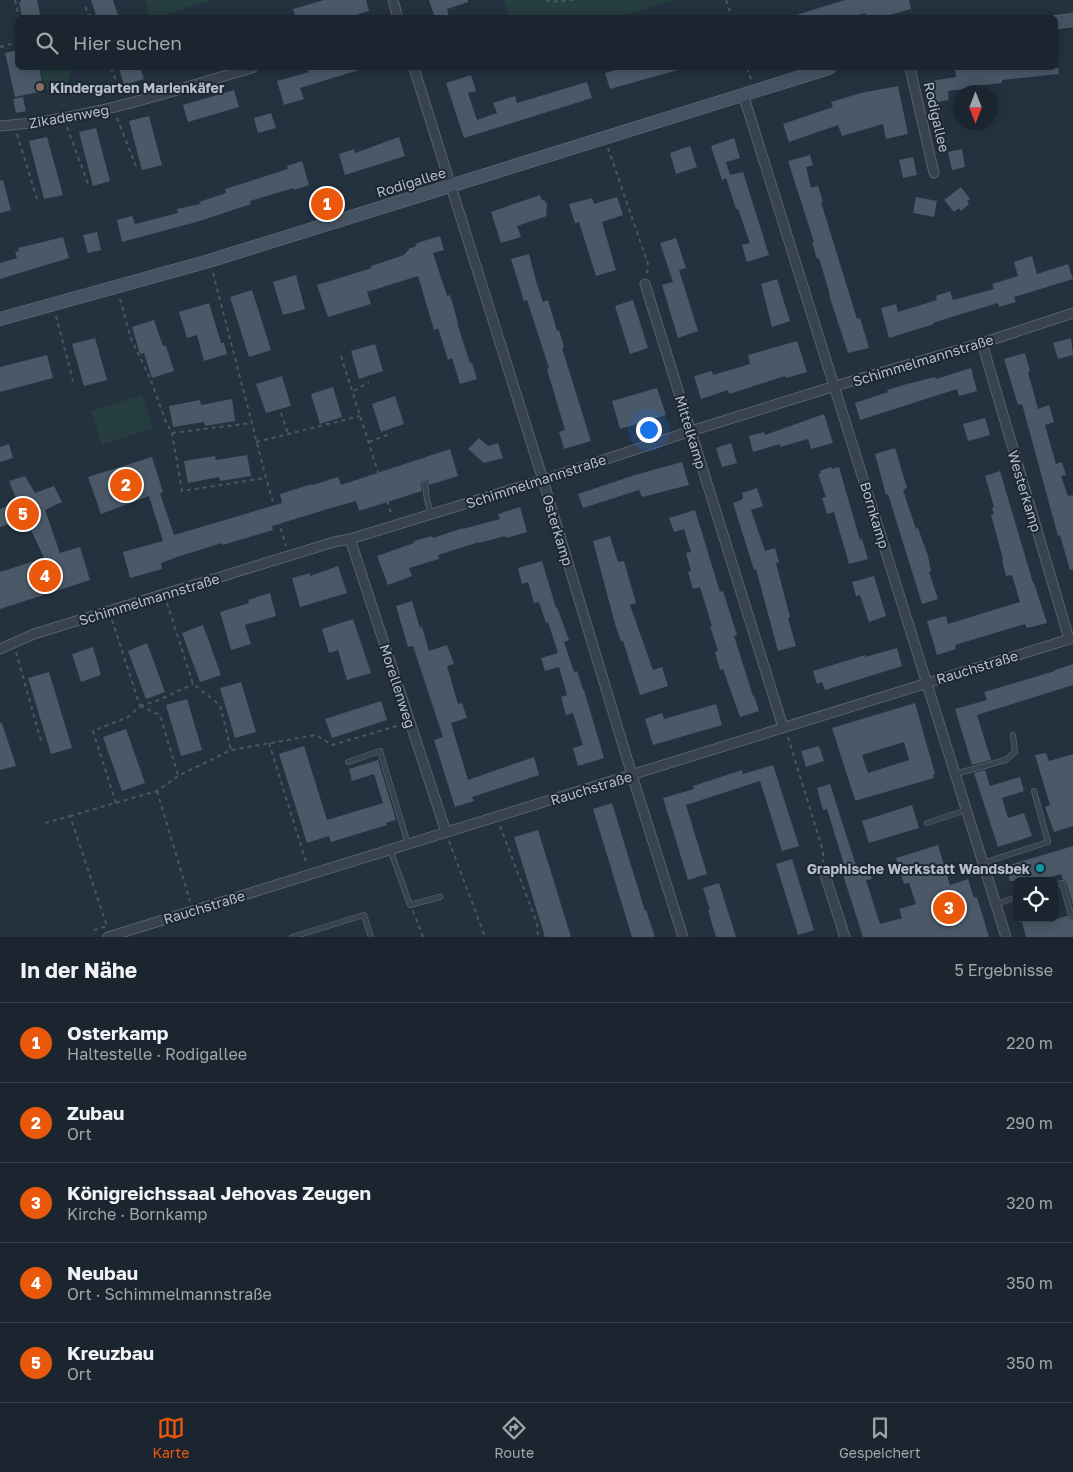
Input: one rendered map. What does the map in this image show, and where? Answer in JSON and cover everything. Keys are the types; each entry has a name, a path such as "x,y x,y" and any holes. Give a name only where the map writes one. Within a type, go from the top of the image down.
{"main road":[{"path":"1058,22 1073,20"},
{"name":"Rodigallee","path":"0,319 210,261 822,70"}],"street":[{"path":"393,0 397,15"},
{"name":"Zikadenweg","path":"0,126 64,119 113,108 245,70"},
{"name":"Osterkamp","path":"415,70 683,937"},
{"name":"Rodigallee","path":"910,70 934,173"},
{"name":"Bornkamp","path":"743,94 1006,937"},
{"name":"Mittelkamp","path":"645,284 783,727"},
{"name":"Schimmelmannstraße","path":"0,649 34,634 288,555 350,539 543,480 691,431 982,343 1073,313"},
{"name":"Westerkamp","path":"982,343 1071,638"},
{"name":"Morellenweg","path":"350,539 446,832"},
{"name":"Rauchstraße","path":"108,937 1071,638"},
{"path":"824,872 845,937"}],"lane":[{"path":"425,483 426,500 431,514"},
{"path":"955,774 1006,760 1015,752 1013,735"},
{"path":"348,762 380,751 408,844"},
{"path":"983,863 1048,842 1034,791"},
{"path":"927,823 966,810"},
{"path":"390,849 410,905 440,897"},
{"path":"1058,884 1062,883 1071,915"},
{"path":"996,904 1013,898"},
{"path":"292,937 364,915 371,937"}],"path":[{"path":"15,0 18,15"},
{"path":"546,0 550,2 573,0"},
{"path":"726,0 731,15"},
{"path":"85,7 90,15"},
{"path":"0,47 15,43"},
{"path":"112,70 126,105"},
{"path":"113,108 137,169"},
{"path":"64,119 88,184"},
{"path":"14,125 37,199"},
{"path":"604,138 648,264 645,284"},
{"path":"210,261 256,442 288,555"},
{"path":"117,287 131,339 150,378 172,433 182,492 266,478"},
{"path":"53,305 73,381"},
{"path":"341,356 395,525"},
{"path":"353,391 370,382"},
{"path":"281,412 288,434"},
{"path":"256,442 360,416"},
{"path":"172,433 251,423"},
{"path":"370,442 392,433"},
{"path":"164,595 193,684 220,705 231,750"},
{"path":"109,611 140,706 160,715 178,776"},
{"path":"13,643 41,741"},
{"path":"116,803 93,731 128,717 140,706 159,700 193,684"},
{"path":"46,823 157,791 178,776 231,750 316,735 332,745 410,722"},
{"path":"787,736 822,851 824,872"},
{"path":"269,743 310,875"},
{"path":"157,791 193,910"},
{"path":"70,816 107,926 94,930"},
{"path":"497,817 537,924 538,937"},
{"path":"446,832 486,937"},
{"path":"410,905 423,937"}],"green space":[{"path":"145,0 211,0 164,15 149,15"},
{"path":"504,0 674,0 625,15 508,15"},
{"path":"40,70 70,70 68,85 45,90"},
{"path":"142,395 153,428 102,445 91,411"}],"building":[{"path":"21,0 37,0 40,15 21,15 19,2"},
{"path":"91,0 113,0 118,15 96,15"},
{"path":"324,0 366,0 369,11 356,15 295,15 293,9"},
{"path":"429,0 468,0 468,2 447,9 448,15 434,15"},
{"path":"845,0 909,0 911,9 890,15 866,15 865,13 859,15 796,15"},
{"path":"15,51 15,70 39,70 44,91 15,97 5,53"},
{"path":"1058,68 1059,74 1002,80 1002,83 983,85 953,85 953,90 948,91 949,100 927,104 924,82 956,77 955,70 1058,70"},
{"path":"120,70 141,70 144,79 124,85"},
{"path":"308,70 359,70 300,88 304,99 284,105 277,81 309,72"},
{"path":"616,70 678,70 610,89 605,73"},
{"path":"471,75 476,91 468,93 477,120 497,113 493,103 515,96 517,103 587,82 592,98 464,138 446,83"},
{"path":"898,86 908,134 886,139 883,124 842,136 838,125 789,142 783,124 833,107 831,102 861,93"},
{"path":"234,90 239,107 188,122 183,105"},
{"path":"23,97 26,111 16,113 13,99"},
{"path":"271,113 276,128 258,133 254,118"},
{"path":"149,116 162,165 142,170 129,121"},
{"path":"96,128 110,181 93,186 79,132"},
{"path":"47,137 63,195 44,199 29,141"},
{"path":"399,137 405,156 345,175 339,154 354,149 355,153"},
{"path":"734,138 740,158 726,162 730,175 743,172 769,255 747,262 742,245 750,243 726,178 722,180 711,146"},
{"path":"690,146 697,167 676,174 670,153"},
{"path":"962,149 965,167 952,170 948,152"},
{"path":"810,155 813,165 806,167 811,188 818,186 823,202 821,202 857,319 860,318 869,348 848,353 819,258 817,259 812,242 814,242 788,161"},
{"path":"913,157 917,175 903,178 899,160"},
{"path":"302,161 309,185 250,201 251,204 200,221 122,242 117,220 132,216 135,224 178,213 177,209 200,204 199,202 226,193 225,189 288,169 287,166"},
{"path":"3,180 11,210 0,213 0,181"},
{"path":"961,187 970,199 967,201 969,204 961,211 959,208 954,212 944,200"},
{"path":"540,195 547,204 547,216 517,226 521,237 501,243 491,212"},
{"path":"617,197 623,215 602,222 616,270 596,276 579,222 575,223 569,204 592,198 594,204"},
{"path":"916,197 937,201 934,217 913,213"},
{"path":"97,232 101,250 88,253 83,235"},
{"path":"440,236 444,250 433,253 447,296 450,295 457,323 477,379 460,384 452,358 448,360 438,328 434,330 418,276 367,292 371,304 328,317 317,285 372,268 371,266 404,255 410,248 415,247 417,243"},
{"path":"63,237 69,258 0,279 0,263 17,258 15,252 19,251 18,248"},
{"path":"676,238 686,268 679,270 698,331 678,338 662,285 673,282 660,243"},
{"path":"529,254 543,302 548,300 557,331 559,330 564,347 562,348 591,441 564,449 559,432 565,430 547,369 549,368 527,300 524,301 511,259"},
{"path":"1032,256 1037,274 1068,264 1073,279 1014,297 1016,302 999,307 998,303 889,338 881,308 896,304 898,312 937,300 936,296 950,291 953,300 994,289 992,284 1018,276 1014,262"},
{"path":"296,275 305,309 283,315 273,282"},
{"path":"777,279 790,321 772,327 761,284"},
{"path":"252,290 271,350 249,357 230,297"},
{"path":"633,300 648,348 630,354 615,306"},
{"path":"209,303 221,343 224,343 227,354 204,361 197,335 187,338 179,312"},
{"path":"154,320 163,346 166,346 174,371 152,378 144,353 140,354 132,327"},
{"path":"95,338 107,380 84,386 72,344"},
{"path":"1071,338 1073,355 1058,359 1053,343"},
{"path":"797,341 807,372 786,378 785,376 729,394 728,390 701,399 694,376 712,371 713,375 750,364 748,355"},
{"path":"375,344 383,371 359,379 351,351"},
{"path":"1025,353 1038,409 1049,405 1054,422 1045,425 1056,464 1062,462 1066,475 1061,476 1068,496 1073,495 1073,569 1070,570 1060,535 1058,536 1022,404 1018,405 1004,359"},
{"path":"47,355 53,378 0,392 0,367"},
{"path":"971,368 977,391 959,396 957,389 860,420 855,403 888,392 887,390 935,377 936,379"},
{"path":"282,376 291,406 266,413 256,384"},
{"path":"333,387 342,417 320,424 311,394"},
{"path":"657,388 666,415 620,429 612,401"},
{"path":"395,396 404,424 381,432 372,404"},
{"path":"232,399 235,421 205,426 204,422 173,427 169,406 200,400 201,405"},
{"path":"824,414 833,443 811,449 808,439 780,447 780,444 753,452 749,436 764,432 765,435"},
{"path":"985,418 990,435 968,441 963,424"},
{"path":"479,438 488,446 498,443 503,458 484,463 468,449"},
{"path":"731,443 737,463 722,467 716,448"},
{"path":"9,444 13,458 0,462 0,447"},
{"path":"895,448 907,488 903,490 916,529 918,528 928,556 931,571 929,572 938,599 922,604 888,494 886,495 875,454"},
{"path":"450,449 458,476 429,485 428,480 423,480 421,483 422,491 359,511 356,501 331,508 272,526 273,530 180,556 161,563 162,569 130,578 123,552 163,541 149,496 101,514 88,477 152,457 163,492 160,493 174,535 282,503 280,494 312,484 338,477 341,485"},
{"path":"247,455 251,476 220,481 219,477 188,483 184,461 215,456 216,460"},
{"path":"682,462 689,485 642,497 639,490 583,508 578,494"},
{"path":"831,467 832,469 839,467 860,540 862,539 868,559 849,564 834,512 827,514 822,498 826,497 818,474 821,473 820,471"},
{"path":"1000,471 1033,583 1047,623 1027,628 1025,624 955,645 956,649 937,655 927,621 946,616 948,624 1020,602 1012,575 1006,576 991,515 994,514 992,508 994,507 985,476"},
{"path":"25,476 35,493 54,486 62,502 45,510 60,553 80,547 90,580 0,609 0,572 44,558 26,519 0,527 0,509 17,501 9,481"},
{"path":"757,488 763,506 751,510 765,551 775,548 779,562 776,563 796,646 778,651 756,569 754,570 733,503 743,499 742,493"},
{"path":"520,507 527,532 506,538 505,536 479,542 438,555 439,559 409,568 412,576 388,585 377,556 414,543 414,541 432,536 433,538 500,519 498,514"},
{"path":"695,510 720,592 723,591 737,635 734,636 759,711 740,717 723,669 720,670 715,652 718,651 710,626 712,626 700,587 693,589 688,572 691,571 686,553 691,552 684,529 674,532 669,518"},
{"path":"610,536 618,562 624,561 636,603 630,605 653,670 662,667 668,686 640,695 623,641 621,641 615,624 593,541"},
{"path":"542,561 556,608 569,640 564,642 574,672 577,671 584,690 604,758 578,766 573,748 583,745 573,713 566,715 561,697 567,695 559,667 545,671 541,658 558,653 539,602 534,603 528,582 522,584 518,568"},
{"path":"338,566 347,593 300,607 292,578 310,573 310,576"},
{"path":"874,576 886,616 869,622 860,595 856,596 852,582"},
{"path":"270,593 276,616 245,625 251,644 231,650 220,612 249,603 248,600"},
{"path":"412,601 429,651 447,645 454,664 447,666 458,704 462,703 467,718 451,723 468,780 534,757 539,775 472,797 474,801 455,807 434,740 443,737 413,646 408,647 396,606"},
{"path":"353,619 371,673 347,680 338,650 329,653 322,629"},
{"path":"203,625 221,675 200,682 182,633"},
{"path":"147,643 165,692 146,699 128,651"},
{"path":"93,647 101,675 81,682 72,654"},
{"path":"897,648 902,666 825,690 822,682 817,684 813,671 865,655 865,657"},
{"path":"1073,664 1073,685 977,715 991,760 972,765 955,709 987,700 984,692"},
{"path":"49,672 72,748 51,754 28,678"},
{"path":"241,682 256,732 235,738 220,688"},
{"path":"187,699 202,750 181,756 166,705"},
{"path":"381,701 387,720 332,738 325,719"},
{"path":"915,703 935,774 933,775 934,778 855,800 832,728","holes":["904,742 909,760 868,773 862,755"]},
{"path":"716,704 722,725 653,745 645,719 662,713 664,719"},
{"path":"0,723 2,723 16,766 0,770"},
{"path":"126,729 145,783 122,791 103,737"},
{"path":"304,746 327,820 383,803 374,774 352,781 349,769 378,760 396,820 386,823 387,825 331,842 329,836 307,843 279,754"},
{"path":"819,746 824,761 806,767 801,751"},
{"path":"1046,753 1049,761 1073,754 1073,826 1054,832 1045,807 1050,805 1035,755"},
{"path":"773,765 799,846 782,851 760,781 686,805 707,874 688,880 663,798 694,789 693,786 742,770 743,774"},
{"path":"985,770 990,786 1020,777 1024,791 1002,798 1008,818 1024,813 1032,836 998,847 974,773"},
{"path":"830,784 858,872 869,869 872,879 866,880 880,924 902,918 899,909 916,904 909,883 904,884 896,858 938,845 950,885 968,879 974,898 977,897 989,937 863,937 842,872 846,871 827,809 823,810 817,788"},
{"path":"612,803 645,911 655,937 632,937 593,809"},
{"path":"912,805 919,828 869,843 862,821"},
{"path":"538,830 571,937 545,937 514,837"},
{"name":"Graphische Werkstatt Wandsbek","path":"1073,846 1073,905 1066,882 1061,874 1052,877 1013,877 1013,881 1010,881 1006,866"},
{"path":"792,859 814,930 798,935 776,864"},
{"path":"719,883 736,937 716,937 703,888"},
{"path":"1067,916 1070,919 1073,918 1073,937 1026,937 1022,922 1058,922 1058,919"}],"place":[{"name":"Kindergarten Marienkäfer","path":"40,87"},
{"name":"Osterkamp","path":"327,204"},
{"name":"Zubau","path":"126,485"},
{"name":"Kreuzbau","path":"23,514"},
{"name":"Neubau","path":"45,576"},
{"name":"Graphische Werkstatt Wandsbek","path":"1040,868"},
{"name":"Königreichssaal Jehovas Zeugen","path":"949,908"}]}
